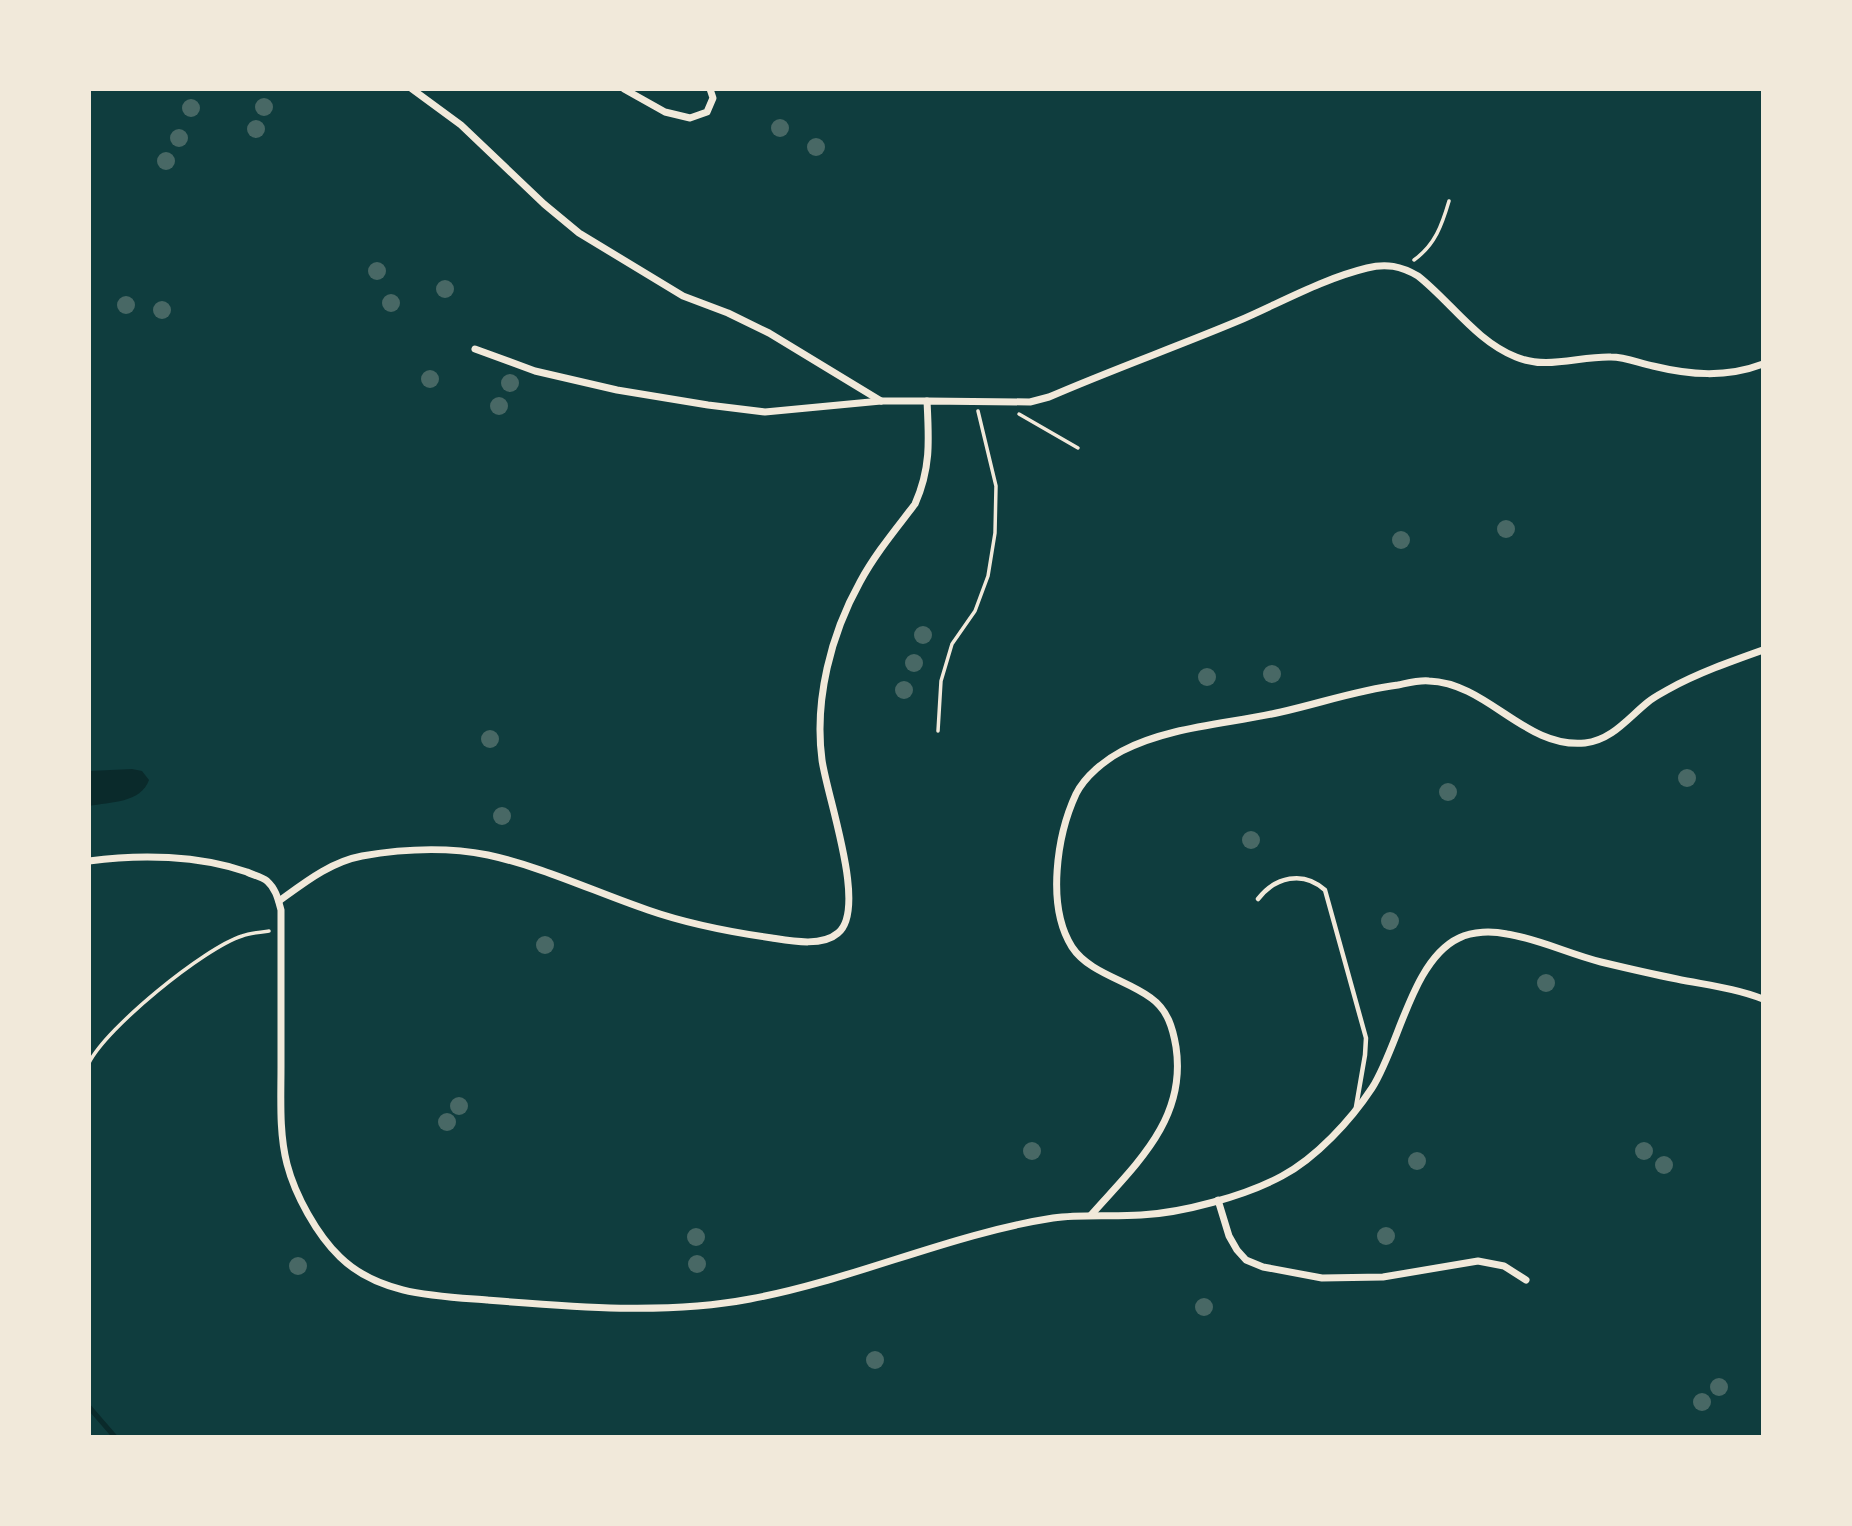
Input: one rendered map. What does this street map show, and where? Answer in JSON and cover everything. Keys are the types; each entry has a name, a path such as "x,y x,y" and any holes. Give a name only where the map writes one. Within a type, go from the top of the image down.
{"street":[{"path":"412,89 461,125 544,204 579,233 683,296 728,313 769,334 881,401"},
{"path":"624,89 665,112 691,118 706,112 713,98 710,89"},
{"path":"475,349 535,371 617,390 765,412 881,401 1030,402 1049,397 1236,322 1341,276 1387,265 1404,268 1432,287 1487,342 1531,362 1610,356 1676,372 1698,374 1724,373 1763,364"},
{"path":"279,901 336,864 361,856 440,851 486,855 522,864 650,911 744,934 814,941 828,940 839,933 846,925 848,917 849,888 846,863 821,757 821,723 827,666 845,612 860,581 915,504 921,490 928,462 927,401"},
{"path":"1091,1215 1154,1140 1171,1113 1177,1086 1177,1055 1173,1028 1165,1013 1154,999 1094,967 1073,948 1062,922 1056,896 1064,831 1077,791 1097,769 1120,752 1146,741 1282,711 1363,689 1429,681 1469,692 1529,730 1552,739 1587,743 1604,738 1619,729 1648,702 1673,687 1763,650"},
{"path":"89,861 124,858 205,861 265,879 279,901 281,928 282,1123 286,1163 297,1193 312,1221 338,1256 373,1280 406,1292 539,1304 664,1308 750,1299 874,1268 979,1235 1054,1218 1143,1215 1196,1207 1283,1176 1326,1144 1371,1088 1384,1065 1420,982 1434,958 1457,938 1482,932 1503,933 1596,960 1763,999"},
{"path":"1218,1200 1229,1236 1237,1250 1246,1260 1263,1267 1322,1278 1383,1277 1478,1261 1504,1266 1525,1280"}],"lane":[{"path":"1258,899 1267,888 1292,878 1307,878 1325,890 1366,1038 1356,1108"}],"path":[{"path":"1404,268 1427,250 1441,227 1450,201"},
{"path":"938,731 941,681 952,644 975,611 989,576 995,533 996,486 975,401"},
{"path":"1019,414 1077,449"},
{"path":"89,1063 93,1054 117,1029 160,989 197,961 240,936 281,928"}],"water":[{"path":"89,771 142,771 149,780 145,788 124,800 89,806"}],"building":[{"path":"264,98 270,101 273,107 270,113 264,116 258,113 255,107 258,101"},
{"path":"191,99 197,102 200,108 197,114 191,117 185,114 182,108 185,102"},
{"path":"780,119 786,122 789,128 786,134 780,137 774,134 771,128 774,122"},
{"path":"256,120 262,123 265,129 262,135 256,138 250,135 247,129 250,123"},
{"path":"179,129 185,132 188,138 185,144 179,147 173,144 170,138 173,132"},
{"path":"816,138 822,141 825,147 822,153 816,156 810,153 807,147 810,141"},
{"path":"166,152 172,155 175,161 172,167 166,170 160,167 157,161 160,155"},
{"path":"377,262 383,265 386,271 383,277 377,280 371,277 368,271 371,265"},
{"path":"445,280 451,283 454,289 451,295 445,298 439,295 436,289 439,283"},
{"path":"391,294 397,297 400,303 397,309 391,312 385,309 382,303 385,297"},
{"path":"126,296 132,299 135,305 132,311 126,314 120,311 117,305 120,299"},
{"path":"162,301 168,304 171,310 168,316 162,319 156,316 153,310 156,304"},
{"path":"430,370 436,373 439,379 436,385 430,388 424,385 421,379 424,373"},
{"path":"510,374 516,377 519,383 516,389 510,392 504,389 501,383 504,377"},
{"path":"499,397 505,400 508,406 505,412 499,415 493,412 490,406 493,400"},
{"path":"1506,520 1512,523 1515,529 1512,535 1506,538 1500,535 1497,529 1500,523"},
{"path":"1401,531 1407,534 1410,540 1407,546 1401,549 1395,546 1392,540 1395,534"},
{"path":"923,626 929,629 932,635 929,641 923,644 917,641 914,635 917,629"},
{"path":"914,654 920,657 923,663 920,669 914,672 908,669 905,663 908,657"},
{"path":"1272,665 1278,668 1281,674 1278,680 1272,683 1266,680 1263,674 1266,668"},
{"path":"1207,668 1213,671 1216,677 1213,683 1207,686 1201,683 1198,677 1201,671"},
{"path":"904,681 910,684 913,690 910,696 904,699 898,696 895,690 898,684"},
{"path":"490,730 496,733 499,739 496,745 490,748 484,745 481,739 484,733"},
{"path":"1687,769 1693,772 1696,778 1693,784 1687,787 1681,784 1678,778 1681,772"},
{"path":"1448,783 1454,786 1457,792 1454,798 1448,801 1442,798 1439,792 1442,786"},
{"path":"502,807 508,810 511,816 508,822 502,825 496,822 493,816 496,810"},
{"path":"1251,831 1257,834 1260,840 1257,846 1251,849 1245,846 1242,840 1245,834"},
{"path":"1390,912 1396,915 1399,921 1396,927 1390,930 1384,927 1381,921 1384,915"},
{"path":"545,936 551,939 554,945 551,951 545,954 539,951 536,945 539,939"},
{"path":"1546,974 1552,977 1555,983 1552,989 1546,992 1540,989 1537,983 1540,977"},
{"path":"459,1097 465,1100 468,1106 465,1112 459,1115 453,1112 450,1106 453,1100"},
{"path":"447,1113 453,1116 456,1122 453,1128 447,1131 441,1128 438,1122 441,1116"},
{"path":"1032,1142 1038,1145 1041,1151 1038,1157 1032,1160 1026,1157 1023,1151 1026,1145"},
{"path":"1644,1142 1650,1145 1653,1151 1650,1157 1644,1160 1638,1157 1635,1151 1638,1145"},
{"path":"1417,1152 1423,1155 1426,1161 1423,1167 1417,1170 1411,1167 1408,1161 1411,1155"},
{"path":"1664,1156 1670,1159 1673,1165 1670,1171 1664,1174 1658,1171 1655,1165 1658,1159"},
{"path":"1386,1227 1392,1230 1395,1236 1392,1242 1386,1245 1380,1242 1377,1236 1380,1230"},
{"path":"696,1228 702,1231 705,1237 702,1243 696,1246 690,1243 687,1237 690,1231"},
{"path":"697,1255 703,1258 706,1264 703,1270 697,1273 691,1270 688,1264 691,1258"},
{"path":"298,1257 304,1260 307,1266 304,1272 298,1275 292,1272 289,1266 292,1260"},
{"path":"1204,1298 1210,1301 1213,1307 1210,1313 1204,1316 1198,1313 1195,1307 1198,1301"},
{"path":"875,1351 881,1354 884,1360 881,1366 875,1369 869,1366 866,1360 869,1354"},
{"path":"1719,1378 1725,1381 1728,1387 1725,1393 1719,1396 1713,1393 1710,1387 1713,1381"},
{"path":"1702,1393 1708,1396 1711,1402 1708,1408 1702,1411 1696,1408 1693,1402 1696,1396"}],"waterway":[{"path":"89,1407 115,1437"}]}
